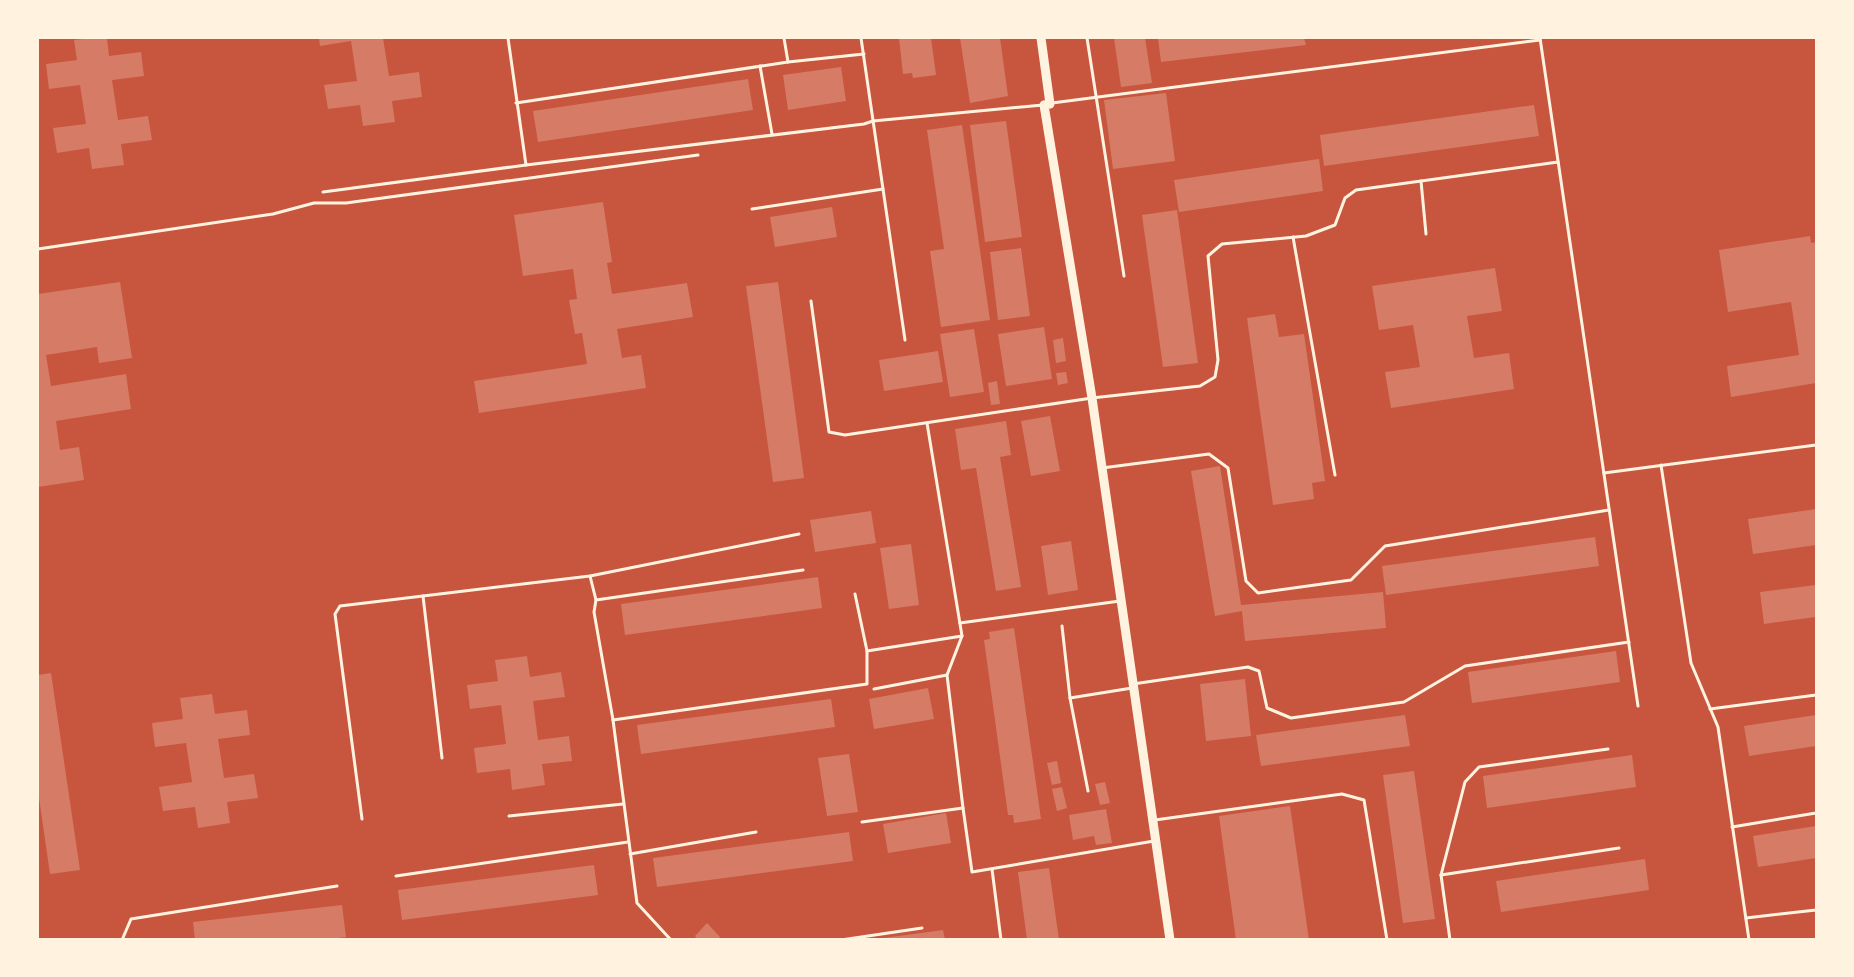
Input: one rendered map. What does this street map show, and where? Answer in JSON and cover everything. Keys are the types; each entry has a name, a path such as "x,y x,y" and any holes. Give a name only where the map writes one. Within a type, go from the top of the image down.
{"street":[{"path":"1041,38 1047,104 1092,398 1170,940"}],"lane":[{"path":"508,38 526,165"},
{"path":"784,38 788,62"},
{"path":"861,38 905,340"},
{"path":"1087,38 1124,276"},
{"path":"324,192 772,134 864,124 873,121 1047,104 1540,39 1638,706"},
{"path":"516,103 788,62 864,54"},
{"path":"760,66 772,134"},
{"path":"811,301 829,432 845,435 1092,398 1200,386 1215,377 1218,360 1208,256 1222,244 1306,236 1335,224 1345,198 1356,190 1558,162"},
{"path":"1421,181 1426,234"},
{"path":"752,209 883,189"},
{"path":"1293,237 1335,476"},
{"path":"927,422 962,636 947,675 962,808 972,872 1155,841"},
{"path":"1604,473 1816,445"},
{"path":"1102,468 1209,454 1228,468 1246,581 1258,593 1351,580 1385,546 1609,510"},
{"path":"1662,465 1691,663 1718,727 1749,940"},
{"path":"362,819 335,614 340,606 590,576 800,534"},
{"path":"596,600 803,570"},
{"path":"590,576 596,600 594,612 613,720 637,903 671,940"},
{"path":"613,720 867,684 867,651 855,594"},
{"path":"423,596 442,758"},
{"path":"960,623 1121,601"},
{"path":"1062,626 1070,698 1088,791"},
{"path":"867,651 962,636"},
{"path":"1070,698 1248,667 1259,671 1267,708 1291,718 1404,702 1465,666 1629,642"},
{"path":"874,689 947,675"},
{"path":"1710,709 1816,695"},
{"path":"1450,940 1441,875 1465,782 1479,767 1608,749"},
{"path":"1152,820 1342,794 1364,800 1387,940"},
{"path":"508,816 623,804"},
{"path":"862,822 962,808"},
{"path":"1732,827 1816,813"},
{"path":"630,854 756,832"},
{"path":"396,876 628,842"},
{"path":"1441,875 1619,848"},
{"path":"992,869 1001,940"},
{"path":"122,940 131,918 337,886"},
{"path":"1746,918 1816,910"},
{"path":"841,940 922,928"}],"path":[{"path":"38,248 273,214 314,203 346,203 706,154"}],"building":[{"path":"107,38 109,56 141,52 144,76 112,80 118,120 148,116 152,140 121,144 124,165 92,169 89,148 57,153 53,128 86,124 80,85 49,89 46,64 77,60 74,40"},
{"path":"319,38 383,38 389,76 419,72 422,97 392,101 395,122 363,126 360,105 328,109 324,85 357,81 351,41 320,46"},
{"path":"899,38 931,38 936,75 913,78 912,73 903,74"},
{"path":"960,38 1000,38 1008,96 970,103"},
{"path":"1114,38 1145,38 1152,83 1121,87"},
{"path":"1158,38 1304,38 1306,45 1161,62"},
{"path":"841,67 846,101 788,110 783,75"},
{"path":"748,79 753,110 538,142 533,111"},
{"path":"1166,93 1175,161 1113,169 1104,100"},
{"path":"1534,105 1539,136 1324,166 1320,135"},
{"path":"1006,121 1022,237 985,242 970,125"},
{"path":"962,125 990,320 941,327 930,251 944,249 927,130"},
{"path":"1319,159 1323,191 1179,212 1174,180"},
{"path":"603,202 612,262 607,263 612,294 687,283 693,317 617,329 622,358 641,355 646,388 479,413 474,381 587,364 582,333 575,334 569,300 577,299 573,269 523,276 514,215"},
{"path":"832,207 837,237 775,247 770,217"},
{"path":"1177,210 1198,363 1163,367 1142,215"},
{"path":"1810,236 1811,243 1816,242 1816,383 1731,397 1727,366 1799,355 1791,302 1728,312 1719,250"},
{"path":"1021,248 1030,316 998,320 990,252"},
{"path":"1495,268 1502,311 1467,316 1474,358 1509,353 1514,389 1391,408 1385,372 1420,367 1413,325 1379,330 1372,286"},
{"path":"120,282 132,358 99,363 97,347 46,355 51,386 126,374 131,409 56,421 60,450 79,447 84,480 38,487 38,294"},
{"path":"778,282 804,478 773,482 746,286"},
{"path":"1275,314 1279,337 1304,334 1325,481 1312,483 1314,499 1273,505 1247,318"},
{"path":"1044,327 1052,379 1006,386 998,334"},
{"path":"974,329 984,392 950,397 940,334"},
{"path":"1063,338 1066,361 1056,363 1053,340"},
{"path":"938,351 943,382 884,391 879,360"},
{"path":"1066,372 1068,383 1058,385 1056,373"},
{"path":"997,381 1000,404 991,405 988,383"},
{"path":"1050,416 1060,471 1031,476 1021,421"},
{"path":"1006,421 1011,455 1000,457 1021,587 996,591 976,468 961,470 955,429"},
{"path":"1220,466 1241,605 1383,592 1386,628 1245,641 1242,611 1215,616 1191,471"},
{"path":"1816,509 1816,545 1753,554 1748,519"},
{"path":"871,511 876,543 815,552 810,520"},
{"path":"1595,537 1599,566 1386,595 1382,566"},
{"path":"1071,541 1078,590 1048,595 1041,546"},
{"path":"911,544 919,605 889,609 880,548"},
{"path":"818,577 822,608 625,635 621,604"},
{"path":"1816,585 1816,617 1764,624 1760,592"},
{"path":"1014,628 1041,819 1014,823 1013,815 1008,815 984,640 990,639 989,632"},
{"path":"1616,651 1620,682 1472,703 1468,672"},
{"path":"527,656 530,677 561,672 565,697 533,701 538,740 569,736 572,761 542,764 545,785 512,790 510,769 477,773 474,748 506,744 501,705 470,709 467,685 498,681 495,660"},
{"path":"51,673 80,870 50,874 38,791 38,675"},
{"path":"1245,679 1251,736 1206,741 1200,684"},
{"path":"928,688 934,719 874,729 869,699"},
{"path":"212,694 215,714 247,710 250,735 218,739 224,778 254,774 258,798 227,802 230,823 198,828 195,807 163,811 159,787 192,782 186,743 155,747 152,723 183,719 180,698"},
{"path":"831,699 835,727 641,754 637,725"},
{"path":"1405,715 1410,746 1261,766 1256,735"},
{"path":"1816,715 1816,746 1749,756 1744,726"},
{"path":"849,754 858,812 827,816 818,758"},
{"path":"1632,755 1636,787 1487,808 1483,776"},
{"path":"1057,761 1061,783 1052,785 1047,763"},
{"path":"1414,771 1435,919 1403,923 1383,775"},
{"path":"1105,782 1110,803 1100,805 1095,784"},
{"path":"1062,787 1067,808 1057,811 1052,789"},
{"path":"1290,806 1309,940 1236,940 1219,816"},
{"path":"1106,809 1112,843 1096,845 1094,836 1073,840 1069,815"},
{"path":"946,813 951,843 888,853 883,824"},
{"path":"1816,826 1816,858 1758,867 1753,836"},
{"path":"849,832 853,861 657,887 653,858"},
{"path":"1645,859 1649,890 1501,912 1496,881"},
{"path":"594,865 598,895 402,920 398,890"},
{"path":"1049,868 1059,940 1027,940 1018,872"},
{"path":"342,905 346,937 323,940 195,940 193,922"},
{"path":"707,923 720,937 717,940 698,940 695,936"},
{"path":"943,930 945,940 884,940 884,938"}]}
